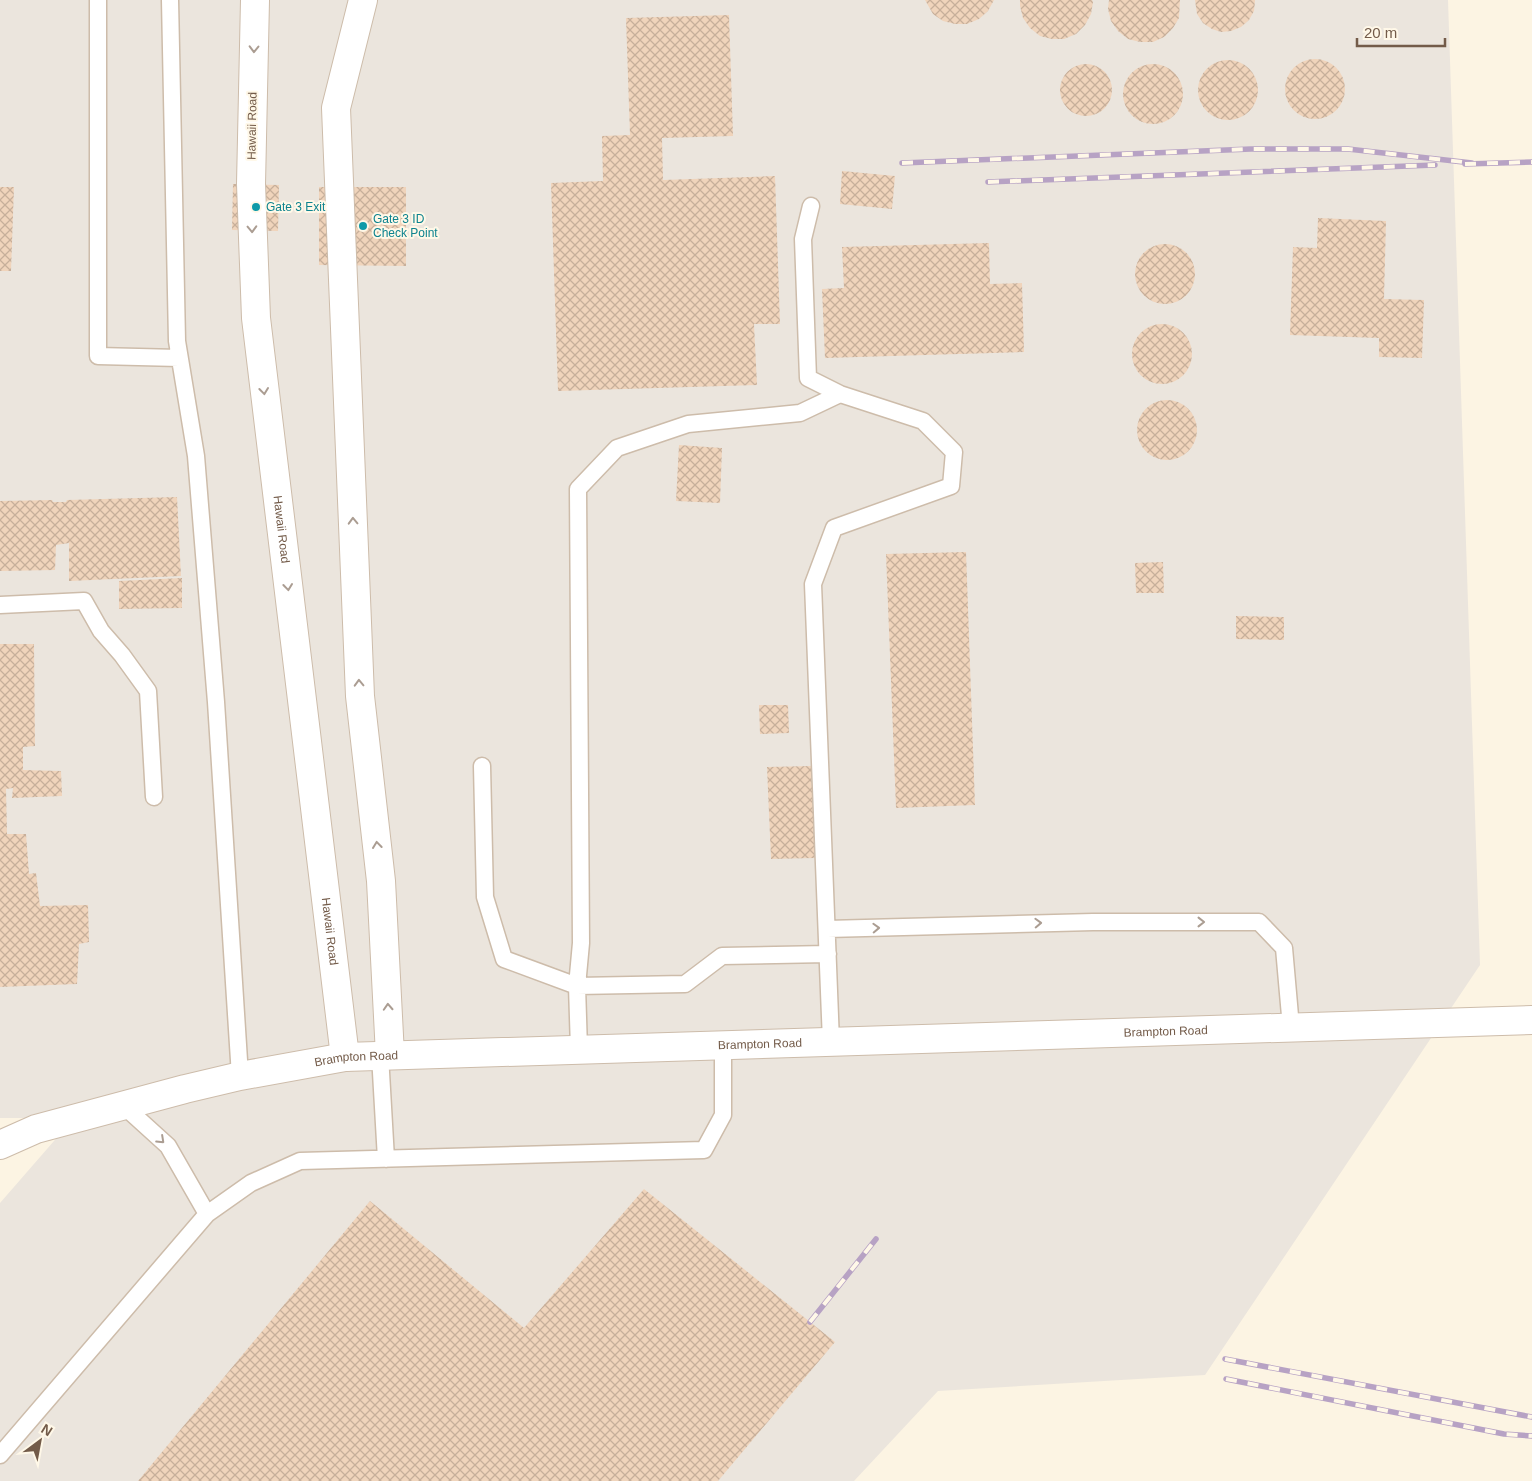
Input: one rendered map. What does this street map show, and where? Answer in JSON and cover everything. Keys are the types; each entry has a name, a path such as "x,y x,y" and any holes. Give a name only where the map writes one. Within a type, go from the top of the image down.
{"street":[{"name":"Hawaii Road","path":"255,0 251,184 256,318 345,1057"},
{"path":"363,0 336,108 360,696 381,881 385,1055"},
{"name":"Brampton Road","path":"0,1145 36,1129 240,1076 345,1057 1532,1020"}],"lane":[{"path":"98,0 98,356 180,358"},
{"path":"170,0 177,341 198,476 216,702 240,1076"},
{"path":"811,206 804,239 808,378 840,394 923,421 954,452 951,486 834,528 813,584 831,1042"},
{"path":"579,1050 577,986 582,944 578,489 617,448 688,424 800,413 840,394"},
{"path":"0,606 84,601 101,631 122,654 148,691 154,797"},
{"path":"482,766 485,897 504,959 577,986 685,984 722,956 828,954"},
{"path":"827,929 1093,922 1259,922 1284,948 1291,1027"},
{"path":"0,1455 207,1214 251,1183 300,1161 704,1150 723,1115 723,1045"},
{"path":"385,1055 386,1159"},
{"path":"125,1107 168,1146 207,1214"}],"shaded area":[{"path":"0,0 1448,0 1480,965 1205,1375 938,1391 854,1481 0,1481 0,1203 74,1118 0,1118"}],"building":[{"path":"925,0 994,0 988,11 979,19 967,24 955,24 943,21 933,14"},
{"path":"1020,0 1092,0 1093,2 1091,14 1085,25 1076,34 1064,39 1052,39 1040,36 1030,28 1023,18"},
{"path":"1109,0 1180,0 1179,18 1164,37 1153,42 1140,42 1128,39 1118,31 1111,21 1108,9"},
{"path":"1195,0 1255,0 1254,11 1249,20 1241,27 1221,32 1203,23 1197,14"},
{"path":"729,15 733,136 662,138 663,180 775,176 780,324 754,324 757,385 558,391 551,183 603,181 602,136 630,135 626,18"},
{"path":"1315,59 1332,64 1340,72 1345,89 1340,106 1332,114 1315,119 1298,114 1290,106 1285,89 1290,72 1298,64"},
{"path":"1228,60 1245,65 1253,73 1258,90 1253,107 1245,115 1228,120 1211,115 1203,107 1198,90 1203,73 1211,65"},
{"path":"1086,64 1096,66 1104,72 1110,80 1112,90 1110,100 1104,108 1096,114 1086,116 1076,114 1068,108 1062,100 1060,90 1062,80 1068,72 1076,66"},
{"path":"1153,64 1170,69 1178,77 1183,94 1178,111 1170,119 1153,124 1136,119 1128,111 1123,94 1128,77 1136,69"},
{"path":"842,171 895,176 892,209 840,204"},
{"name":"Gate 3 Exit","path":"233,184 279,185 278,231 232,230"},
{"path":"0,187 14,187 11,271 0,271"},
{"name":"Gate 3 ID Check Point","path":"319,187 406,187 406,266 319,265"},
{"path":"1318,218 1386,221 1384,299 1424,300 1422,358 1379,357 1379,338 1290,335 1293,247 1317,248"},
{"path":"989,243 990,284 1022,283 1024,352 825,358 822,289 844,288 842,247"},
{"path":"1165,244 1182,249 1190,257 1195,274 1190,291 1182,299 1165,304 1148,299 1140,291 1135,274 1140,257 1148,249"},
{"path":"1162,324 1179,329 1187,337 1192,354 1187,371 1179,379 1162,384 1145,379 1137,371 1132,354 1137,337 1145,329"},
{"path":"1167,400 1184,405 1192,413 1197,430 1192,447 1184,455 1167,460 1150,455 1142,447 1137,430 1142,413 1150,405"},
{"path":"679,445 722,448 720,503 676,501"},
{"path":"177,497 181,576 69,581 69,543 56,545 55,570 0,571 0,501 52,500 53,502 66,502 67,500"},
{"path":"966,552 975,805 896,808 886,554"},
{"path":"1163,562 1164,593 1136,593 1135,563"},
{"path":"182,578 182,608 119,609 119,581"},
{"path":"1236,616 1284,617 1284,640 1236,639"},
{"path":"0,644 34,644 35,746 23,747 23,770 61,771 62,796 12,798 13,788 6,789 7,834 26,834 29,874 36,873 40,906 88,905 89,942 79,944 77,984 0,987"},
{"path":"759,705 788,705 789,733 760,734"},
{"path":"811,766 815,858 771,859 767,767"},
{"path":"644,1189 835,1342 718,1481 138,1481 370,1201 524,1328"}],"railway":[{"path":"902,163 1251,149 1348,149 1472,163"},
{"path":"1465,164 1532,162"},
{"path":"988,182 1435,165"},
{"path":"810,1322 876,1239"},
{"path":"1225,1359 1532,1417"},
{"path":"1226,1379 1504,1434 1532,1436"}],"place":[{"name":"Gate 3 Exit","path":"256,207"},
{"name":"Gate 3 ID Check Point","path":"363,226"}]}
